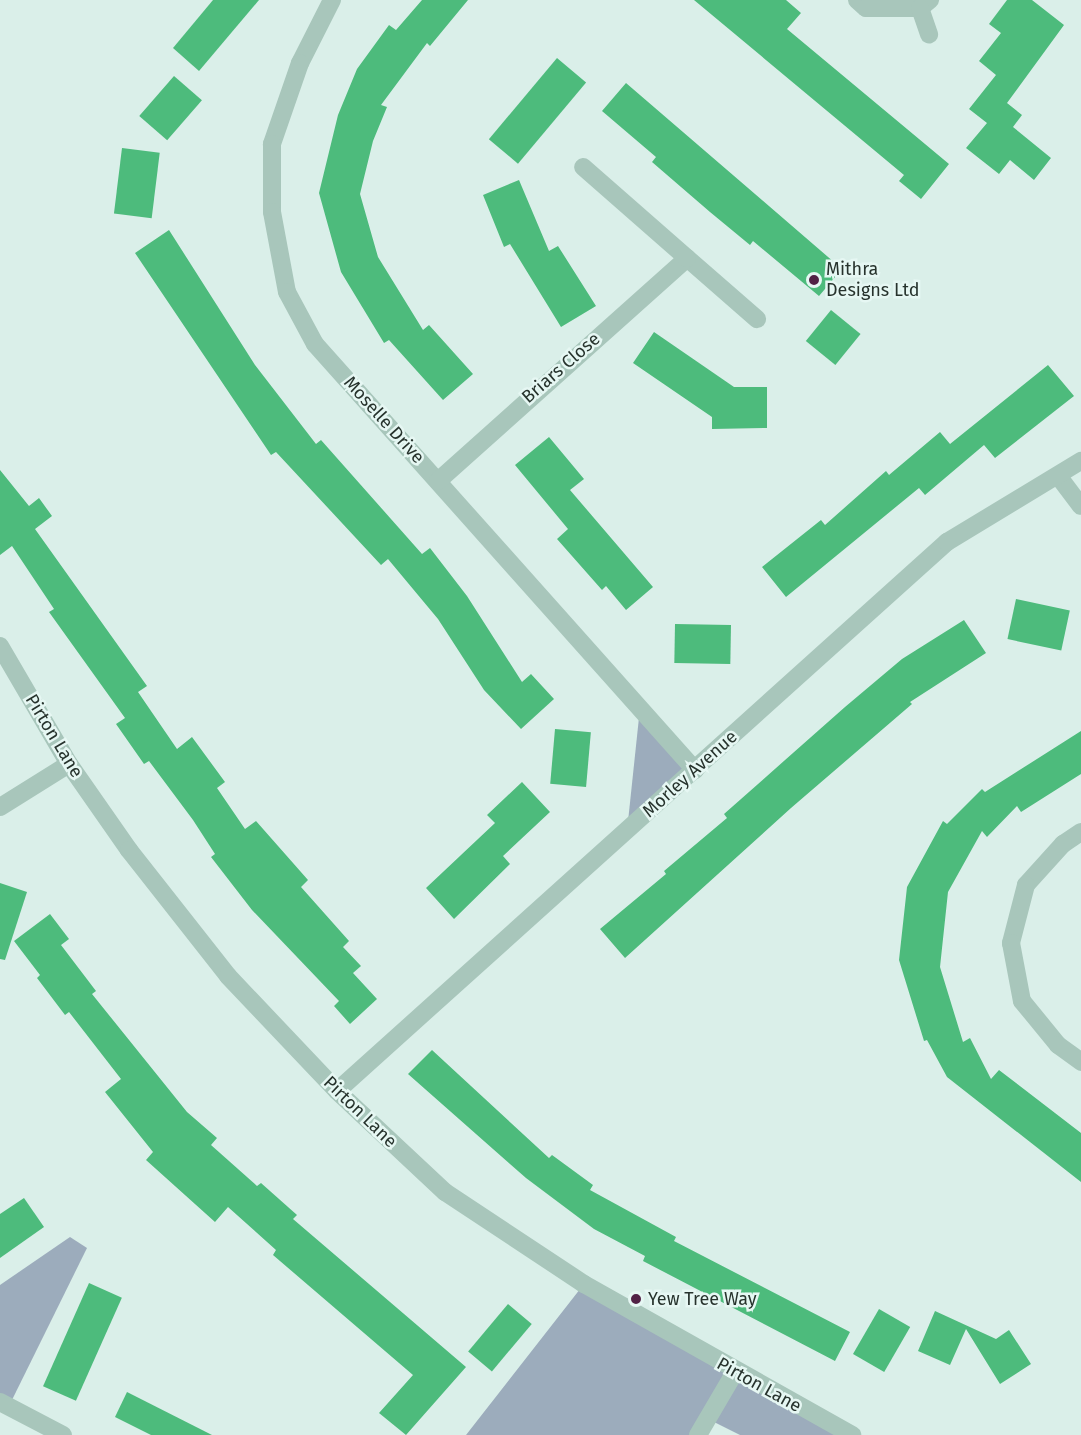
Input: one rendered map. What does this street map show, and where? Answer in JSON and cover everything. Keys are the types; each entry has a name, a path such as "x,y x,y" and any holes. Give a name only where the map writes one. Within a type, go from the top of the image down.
{"street":[{"name":"Moselle Drive","path":"332,0 300,63 272,144 272,212 286,292 315,344 694,770"},
{"path":"857,0 866,8 925,4 929,34"},
{"path":"583,167 757,319"},
{"name":"Briars Close","path":"438,481 687,258"},
{"name":"Morley Avenue","path":"337,1091 947,542 1059,477 1081,461"},
{"path":"1059,477 1081,506"},
{"name":"Pirton Lane","path":"0,646 69,764 129,850 228,976 337,1091 445,1192 584,1284 735,1372 852,1435"},
{"path":"0,807 69,764"},
{"path":"1081,832 1063,844 1026,885 1011,943 1022,1001 1058,1045 1081,1062"},
{"path":"698,1435 735,1372"},
{"path":"0,1402 63,1435"}],"shaded area":[{"path":"640,708 695,770 627,831"},
{"path":"70,1237 87,1248 9,1406 0,1402 0,1285"},
{"path":"584,1284 852,1435 740,1435 708,1419 698,1435 466,1435"}],"building":[{"path":"213,0 259,0 199,71 173,48"},
{"path":"422,0 468,0 430,46 427,43 381,105 387,107 373,141 360,194 378,257 423,330 429,325 473,374 443,400 389,340 384,343 341,272 319,193 338,115 357,69 389,25 396,30"},
{"path":"694,0 786,0 801,13 787,29 949,164 921,199 899,181 904,175"},
{"path":"1007,0 1032,0 1064,25 1007,103 1022,115 1013,127 1051,158 1034,180 1010,160 999,174 966,148 987,123 969,109 996,75 979,61 1001,33 989,24"},
{"path":"557,58 586,82 518,164 489,139"},
{"path":"174,76 202,100 167,140 139,116"},
{"path":"626,83 842,269 819,296 753,241 750,245 710,212 652,162 656,157 602,111"},
{"path":"122,148 160,153 152,218 114,214"},
{"path":"519,180 549,251 558,246 596,306 561,327 510,244 504,247 483,195"},
{"path":"169,230 255,365 316,444 321,440 422,554 430,548 467,596 522,682 531,674 554,699 521,729 484,690 438,619 388,559 381,565 276,452 271,455 135,253"},
{"path":"831,310 861,334 835,365 806,341"},
{"path":"654,332 734,387 767,387 767,428 712,429 712,417 633,363"},
{"path":"1048,365 1074,396 995,458 984,445 925,495 919,488 786,597 762,567 821,520 825,525 886,471 889,475 940,432 950,444"},
{"path":"549,437 584,479 570,490 653,587 626,610 606,586 602,590 557,539 568,529 515,465"},
{"path":"0,470 29,506 39,498 52,516 35,529 147,686 138,692 177,749 192,737 225,782 217,788 245,829 256,821 308,880 301,887 349,941 343,947 361,966 353,973 377,999 350,1024 334,1006 339,1001 252,910 211,857 215,854 193,820 149,761 144,764 116,724 125,718 49,612 54,609 12,546 0,555"},
{"path":"1016,599 1070,610 1061,651 1007,639"},
{"path":"964,620 986,653 910,702 912,704 791,808 625,958 600,929 666,874 664,871 727,818 724,814 845,707 902,659"},
{"path":"675,624 731,625 730,664 674,663"},
{"path":"555,729 591,732 586,787 550,784"},
{"path":"1081,731 1081,774 1021,812 1017,806 987,837 982,831 948,892 940,967 963,1042 970,1038 991,1079 999,1070 1081,1133 1081,1182 947,1077 927,1040 924,1041 899,960 907,887 943,821 947,824 982,789 985,792"},
{"path":"522,782 550,812 503,856 510,864 454,919 426,888 495,823 487,815"},
{"path":"0,883 27,892 5,960 0,959"},
{"path":"50,914 69,939 61,945 96,991 92,994 187,1112 217,1138 211,1145 257,1186 261,1183 297,1215 293,1219 466,1367 406,1435 379,1413 413,1375 273,1255 276,1250 228,1207 215,1222 146,1160 153,1152 105,1092 121,1079 69,1012 65,1015 37,978 40,975 14,941"},
{"path":"432,1050 549,1158 552,1155 593,1185 590,1190 676,1237 674,1241 850,1332 835,1361 643,1261 645,1256 594,1229 526,1178 408,1074"},
{"path":"24,1198 44,1227 0,1258 0,1214"},
{"path":"89,1283 122,1298 76,1401 43,1386"},
{"path":"508,1304 532,1324 492,1371 468,1351"},
{"path":"879,1309 910,1327 884,1372 853,1354"},
{"path":"935,1311 996,1339 1009,1330 1031,1364 1000,1384 966,1329 950,1365 918,1351"},
{"path":"127,1392 212,1435 151,1435 115,1417"}],"place":[{"name":"Mithra Designs Ltd","path":"814,280"},
{"name":"Yew Tree Way","path":"636,1299"}]}
